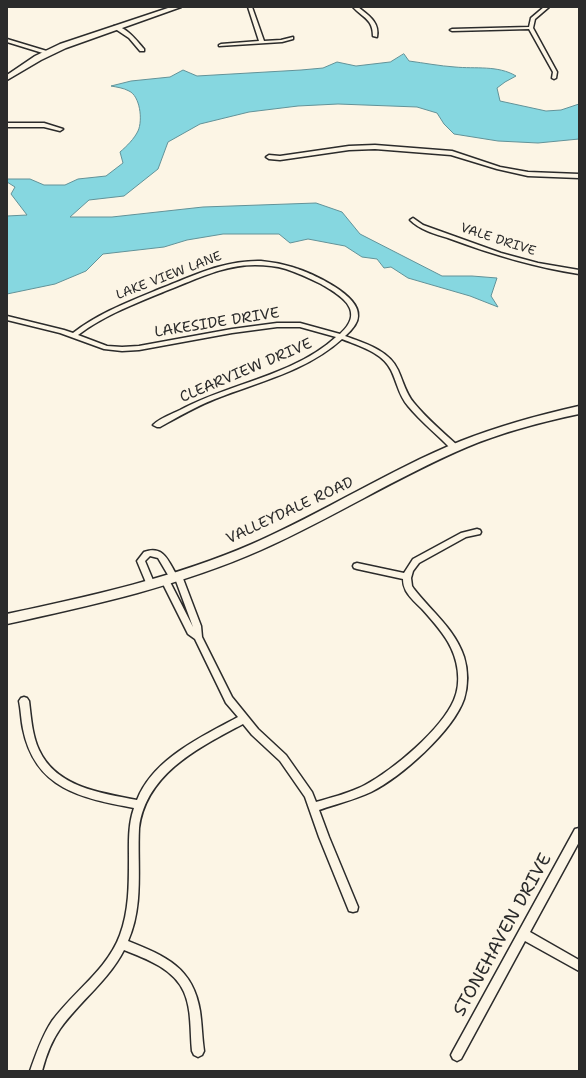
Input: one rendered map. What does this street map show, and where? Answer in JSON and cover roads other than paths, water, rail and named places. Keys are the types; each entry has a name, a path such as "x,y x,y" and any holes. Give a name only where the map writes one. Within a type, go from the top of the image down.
{"main road":[{"path":"7,78 48,53 73,42 178,7"},
{"name":"VALLEYDALE ROAD","path":"7,619 93,600 172,578 254,548 294,530 455,448 512,427 579,410"}],"street":[{"path":"250,7 262,42"},
{"path":"356,7 374,23 376,28 375,36"},
{"path":"547,7 533,19 531,28 556,72 554,78"},
{"path":"116,27 131,37 142,50"},
{"path":"452,30 531,28"},
{"path":"221,46 282,41 291,38"},
{"path":"7,40 48,53"},
{"path":"7,125 44,125 60,128"},
{"path":"269,157 280,158 349,148 381,147 452,153 499,168 528,174 579,176"},
{"name":"VALE DRIVE","path":"413,220 421,226 504,257 537,265 579,272"},
{"name":"LAKE VIEW LANE","path":"74,335 111,311 186,281 233,265 261,264 293,269 329,286 347,298 353,305 355,315 350,327 342,336"},
{"name":"LAKESIDE DRIVE","path":"7,318 41,325 74,335 98,346 122,350 232,331 278,325 300,325 342,336 369,347 387,360 394,369 402,390 410,404 455,448"},
{"name":"CLEARVIEW DRIVE","path":"157,425 209,399 313,358 327,349 342,336"},
{"path":"314,807 361,792 391,774 413,755 445,723 459,700 462,685 462,671 458,654 446,631 408,588 407,577 412,565 420,559 464,535 477,532"},
{"path":"151,585 141,561 143,556 152,552 161,556 197,626 198,638 229,700 243,719 283,758 310,795 324,837 353,906"},
{"path":"357,566 407,577"},
{"path":"172,578 191,632 198,638"},
{"path":"24,701 30,744 47,772 71,788 84,793 139,805"},
{"path":"36,1071 41,1055 57,1025 100,978 122,944 129,928 134,893 133,834 139,805 154,782 183,754 243,719"},
{"name":"STONEHAVEN DRIVE","path":"457,1054 579,832"},
{"path":"524,934 579,966"},
{"path":"122,944 164,962 176,971 186,984 193,1003 198,1051"}],"water":[{"path":"404,54 409,61 449,67 502,70 516,76 497,88 500,101 546,111 561,110 579,104 579,139 538,143 498,141 454,134 444,124 437,113 417,107 338,104 298,106 249,112 200,124 168,142 158,169 124,196 89,200 70,217 112,217 203,207 316,203 342,212 360,234 442,276 497,278 491,296 498,307 470,296 408,278 391,267 384,268 377,259 362,257 345,246 308,239 290,243 279,234 223,234 187,240 164,247 103,254 86,271 55,284 7,294 7,216 27,215 11,194 15,187 7,182 7,179 30,179 44,185 65,185 78,179 106,176 123,163 120,152 138,131 140,126 140,109 133,94 125,89 111,86 131,81 170,77 183,70 197,76 301,70 323,68 337,62 356,66 390,62"}]}
